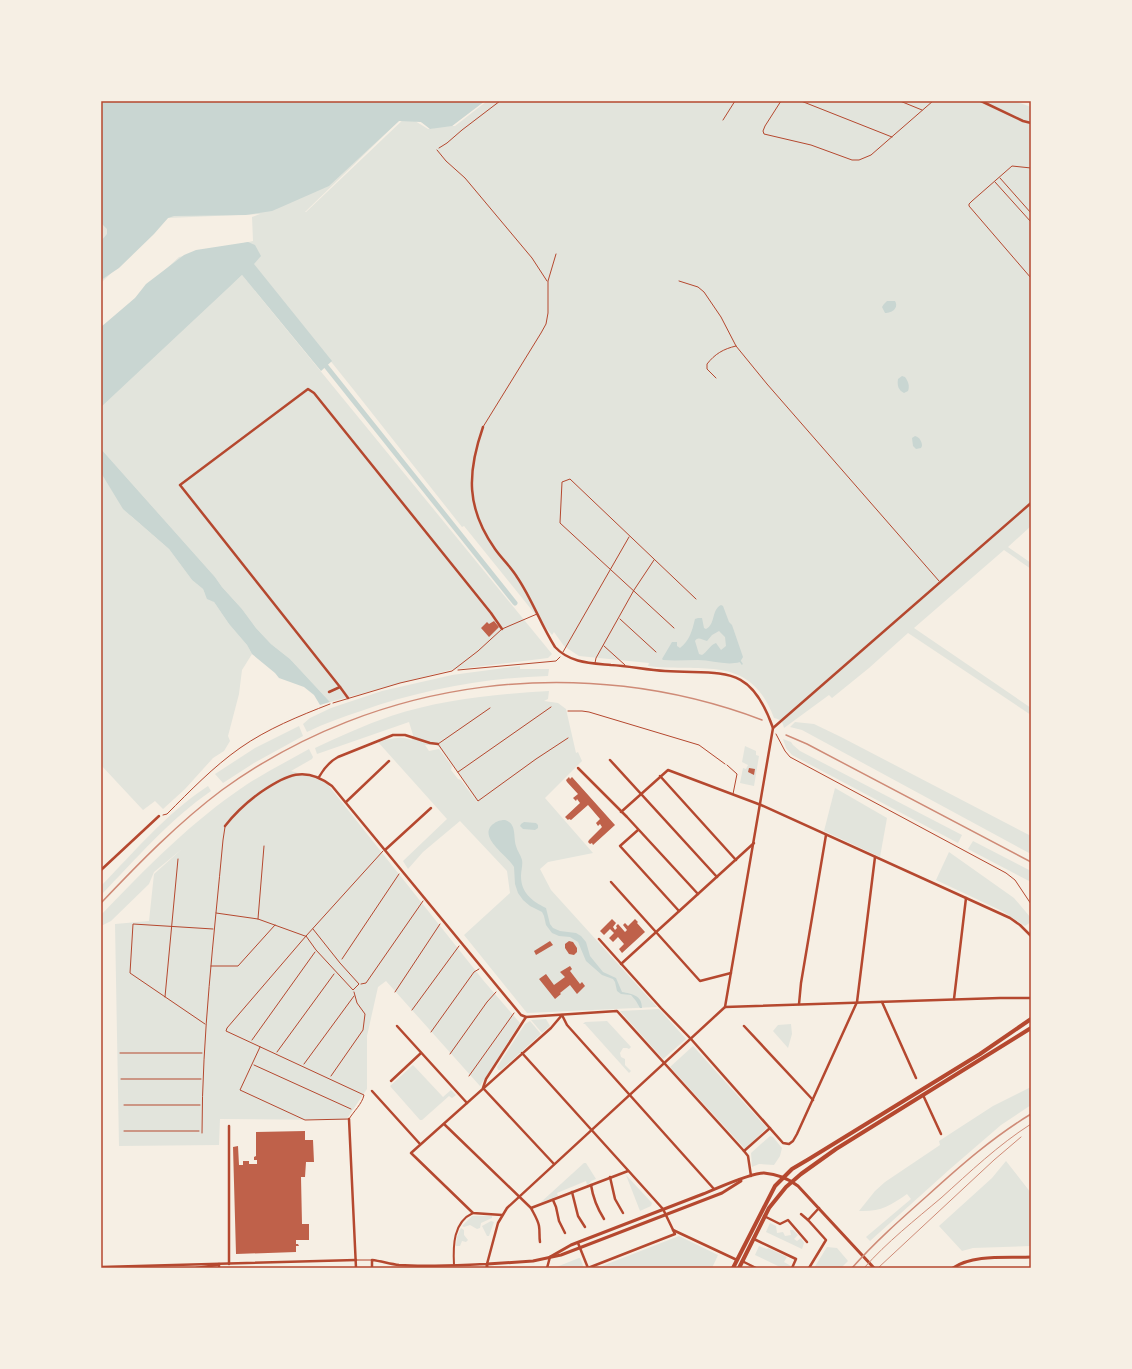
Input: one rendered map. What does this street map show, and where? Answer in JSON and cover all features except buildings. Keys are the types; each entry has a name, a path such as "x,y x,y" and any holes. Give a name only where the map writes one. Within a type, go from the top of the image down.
{"main road":[{"path":"733,1268 768,1197 782,1178 809,1159 980,1054 1031,1019"},
{"path":"739,1268 764,1216 774,1201 792,1182 836,1149 1031,1028"}],"street":[{"path":"982,101 1023,121 1031,123"},
{"path":"348,698 180,485 308,389 314,393 491,613 502,629"},
{"path":"483,428 475,448 471,474 471,492 475,511 485,534 517,577 548,637 555,647 562,654 576,661 664,671 714,672 734,677 743,681 752,688 762,701 773,728 761,805 725,1007 507,1208 498,1224 487,1266"},
{"path":"773,728 1031,503"},
{"path":"329,692 340,687"},
{"path":"318,777 324,768 338,756 393,735 405,735 438,744"},
{"path":"610,760 717,877"},
{"path":"346,802 389,761"},
{"path":"578,768 698,894"},
{"path":"621,812 668,770 761,805 1010,918 1031,936"},
{"path":"225,826 245,803 286,777 308,774 318,777 332,786 522,1015 526,1017 617,1011 744,1151 748,1156 750,1176"},
{"path":"660,776 736,860"},
{"path":"385,850 431,808"},
{"path":"101,870 159,816"},
{"path":"638,830 620,846 679,912"},
{"path":"799,1004 801,983 826,835"},
{"path":"621,964 754,843"},
{"path":"599,939 691,1039 783,1143 786,1144 793,1141 857,1002 875,857"},
{"path":"611,882 700,981 731,973"},
{"path":"954,999 966,898"},
{"path":"725,1007 954,999 1031,998"},
{"path":"882,1002 916,1078"},
{"path":"472,1213 411,1153 551,1028 562,1015"},
{"path":"562,1015 567,1024 714,1189"},
{"path":"483,1088 486,1080 526,1017"},
{"path":"397,1026 467,1103"},
{"path":"744,1026 813,1100"},
{"path":"390,1081 422,1053"},
{"path":"522,1053 663,1209 675,1234 588,1268 578,1243"},
{"path":"483,1088 554,1164"},
{"path":"372,1091 420,1144"},
{"path":"923,1095 941,1134"},
{"path":"349,1119 356,1268"},
{"path":"444,1124 531,1208 540,1228 538,1234 540,1242"},
{"path":"229,1126 229,1264"},
{"path":"744,1151 770,1128"},
{"path":"531,1208 628,1171"},
{"path":"547,1268 550,1257 578,1243 714,1189 750,1176 764,1174 792,1182 802,1190 874,1268"},
{"path":"372,1268 372,1260 385,1261 398,1265 430,1267 454,1265 487,1266 533,1261 561,1255 722,1192 750,1176"},
{"path":"610,1177 615,1199 623,1212"},
{"path":"591,1185 597,1208 604,1220"},
{"path":"572,1192 578,1216 585,1227"},
{"path":"553,1200 559,1221 565,1233"},
{"path":"808,1220 819,1208"},
{"path":"454,1265 454,1243 464,1218 472,1213 502,1215"},
{"path":"801,1214 826,1240 809,1268"},
{"path":"764,1216 780,1224 788,1220 807,1242"},
{"path":"673,1230 737,1260"},
{"path":"754,1238 796,1259 792,1268"},
{"path":"953,1268 964,1262 978,1259 1031,1257"},
{"path":"101,1267 356,1260"},
{"path":"742,1261 756,1268"},
{"path":"270,1263 271,1268"},
{"path":"196,1268 219,1264"}],"lane":[{"path":"723,120 735,101"},
{"path":"781,101 765,126 763,131 764,134 811,145 852,160 859,160 871,155 933,101"},
{"path":"801,101 892,137"},
{"path":"900,101 923,110"},
{"path":"436,150 465,178 532,258 548,281"},
{"path":"1031,168 1012,166 969,204 969,206 1031,278"},
{"path":"999,177 1031,213"},
{"path":"995,181 1031,222"},
{"path":"483,428 542,333 546,324 548,313 548,281 556,254"},
{"path":"679,281 698,287 704,292 721,317 736,346 767,384 941,582"},
{"path":"716,378 707,369 707,364 714,355 723,349 736,346"},
{"path":"674,628 560,523 562,482 570,479 696,599"},
{"path":"562,654 630,536"},
{"path":"595,664 596,658 634,590 654,560"},
{"path":"332,703 400,683 452,671 478,651 502,629 537,614"},
{"path":"619,618 656,652"},
{"path":"604,645 626,666"},
{"path":"458,772 551,707"},
{"path":"490,708 438,744 478,801 568,738"},
{"path":"727,766 737,774 733,795"},
{"path":"202,1132 206,1024 225,826"},
{"path":"258,919 264,846"},
{"path":"260,1047 240,1090 305,1120 349,1119 363,1101 364,1095 226,1031 313,928 385,850"},
{"path":"165,998 178,859"},
{"path":"216,913 258,919 306,936 335,972 353,990 359,984 340,963 313,928"},
{"path":"206,1024 165,998 130,973 133,924 214,929"},
{"path":"211,966 238,966 275,925"},
{"path":"356,1260 372,1260"}],"path":[{"path":"436,150 500,101"},
{"path":"452,671 556,660 562,654"},
{"path":"159,816 167,814 211,772 240,748 269,730 332,703"},
{"path":"568,711 589,712 699,745 727,766"},
{"path":"773,728 785,751 790,757 1006,873 1015,880 1031,904"},
{"path":"340,963 401,870"},
{"path":"359,984 366,983 424,898"},
{"path":"395,992 443,921"},
{"path":"412,1010 456,949 462,944"},
{"path":"250,1042 316,950"},
{"path":"431,1032 474,972 481,967"},
{"path":"275,1054 335,972"},
{"path":"450,1054 487,1002 499,989"},
{"path":"329,1078 363,1030 365,1014 357,1003 353,990"},
{"path":"303,1066 354,996"},
{"path":"469,1076 517,1010"},
{"path":"120,1053 205,1053"},
{"path":"252,1064 354,1111"},
{"path":"121,1079 203,1079"},
{"path":"124,1105 202,1105"},
{"path":"124,1131 202,1132"}],"shaded area":[{"path":"101,101 484,101 452,126 455,126 487,101 1015,101 1031,107 1031,526 1008,547 1031,563 1031,569 1004,550 914,628 1031,708 1031,715 908,633 869,668 832,698 829,695 784,728 781,721 774,718 764,697 752,683 738,675 722,670 705,668 668,668 648,666 649,663 579,656 564,646 554,632 552,635 464,526 462,527 252,263 230,286 242,275 552,654 548,658 450,670 330,702 290,659 271,644 256,628 215,577 101,449 101,330 179,257 253,241 252,217 260,214 168,218 101,283","holes":["405,115 434,128 428,129 407,116 305,212"]},
{"path":"101,101 485,101 452,126 430,129 421,122 399,121 329,186 272,211 246,215 174,216 168,218 119,268 101,280 101,241 107,234 107,229 101,223"},
{"path":"248,242 255,245 261,256 254,264 332,361 321,371 242,275 101,407 101,327 135,298 146,284 184,255 196,250"},
{"path":"887,301 895,301 896,306 892,311 885,313 882,307"},
{"path":"902,376 905,377 909,385 908,391 904,393 899,389 898,385 898,379"},
{"path":"915,436 921,441 921,448 916,449 913,446 912,438"},
{"path":"101,449 215,577 256,628 271,644 290,659 330,702 320,705 314,695 304,687 279,678 252,654 247,645 229,624 214,602 207,599 203,589 192,580 169,549 123,509 101,473"},
{"path":"101,473 132,517 169,549 192,580 203,589 205,594 214,602 229,624 247,645 252,654 242,670 239,694 228,736 230,741 224,751 213,758 185,789 163,809 155,801 143,810 101,765"},
{"path":"721,605 723,606 729,622 732,625 743,657 740,662 730,663 703,660 662,659 672,642 677,642 677,646 680,648 686,642 692,631 695,619 702,618 704,628 706,629 709,627 718,607","holes":["719,631 725,637 726,646 721,650 716,643 702,655 699,654 696,640 699,639 707,641 712,635"]},
{"path":"520,666 520,669 549,669 548,676 500,679 430,691 361,711 307,732 303,724 310,718 331,708 382,691 452,675"},
{"path":"549,691 548,699 544,701 558,703 566,709 576,753 578,752 582,761 545,798 593,853 548,862 540,869 551,890 657,1007 527,1013 464,935 510,893 507,871 460,821 423,852 408,869 403,861 447,819 378,742 399,738 412,740 413,735 409,722 317,754 315,748 372,723 410,710 449,701","holes":["425,745 437,745 458,772 477,802 461,780 458,779 451,770 452,766 439,749 429,751"]},
{"path":"795,722 814,724 841,737 1031,836 1031,854 802,730 790,727"},
{"path":"299,726 303,736 254,763 223,783 215,774 255,748"},
{"path":"783,739 791,742 800,751 962,835 958,843 792,755 786,748"},
{"path":"745,746 756,751 756,755 759,756 754,786 740,783 743,768 746,769 748,765 742,762"},
{"path":"309,749 313,757 312,759 291,771 325,781 483,980 520,1023 480,1086 386,981 378,987 367,1036 367,1089 346,1120 220,1119 219,1145 119,1146 115,924 149,921 154,874 182,849 154,872 149,884 111,921 101,926 101,915 152,863 207,814 246,785"},
{"path":"208,786 211,791 167,827 101,895 101,886 139,846 165,820"},
{"path":"835,788 887,818 880,857 824,831"},
{"path":"505,820 513,827 515,842 522,860 521,876 525,892 528,896 546,908 550,924 553,928 560,931 576,933 581,936 586,942 590,956 603,972 616,978 622,992 636,996 642,1004 642,1008 640,1008 631,995 621,994 617,991 613,979 602,975 586,961 578,942 570,937 559,936 552,933 546,925 542,912 530,906 523,900 518,893 515,884 514,867 496,847 489,836 489,831 494,823"},
{"path":"524,822 536,823 538,828 535,830 523,829 520,826"},
{"path":"973,841 1031,871 1031,882 968,849"},
{"path":"949,852 1014,898 1031,918 1031,922 1025,926 1002,911 936,880"},
{"path":"659,1009 686,1039 663,1059 620,1011"},
{"path":"546,1019 550,1026 542,1033 531,1020"},
{"path":"530,1021 541,1034 501,1070 498,1070 497,1067 525,1024"},
{"path":"607,1021 631,1047 629,1049 623,1048 620,1053 621,1057 625,1059 625,1065 631,1071 629,1073 585,1024 583,1024 585,1022"},
{"path":"791,1024 792,1034 788,1048 773,1031 778,1025"},
{"path":"693,1046 767,1128 745,1149 670,1067"},
{"path":"413,1065 443,1097 451,1090 456,1095 452,1098 449,1096 422,1120 420,1120 390,1086"},
{"path":"1031,1087 1031,1105 1001,1125 870,1241 866,1237 911,1199 907,1194 895,1202 879,1209 859,1211 875,1191 885,1182 940,1145 939,1141 993,1106"},
{"path":"770,1136 773,1137 782,1148 780,1156 774,1165 759,1164 752,1167 751,1153"},
{"path":"1006,1161 1031,1193 1031,1246 973,1248 962,1251 939,1226 992,1178"},
{"path":"584,1163 586,1163 596,1179 587,1185 586,1181 557,1193 558,1196 540,1203"},
{"path":"626,1175 652,1203 651,1206 640,1211"},
{"path":"472,1216 492,1216 492,1218 481,1223 480,1228 477,1229 470,1225 464,1227 462,1226"},
{"path":"491,1221 494,1222 489,1236 487,1236 482,1226"},
{"path":"770,1223 776,1226 777,1233 783,1232 785,1236 791,1235 790,1230 793,1230 798,1235 794,1239 797,1241 801,1238 804,1243 802,1249 766,1232"},
{"path":"461,1228 464,1230 464,1235 468,1240 466,1242 462,1241 460,1246 456,1246 457,1237"},
{"path":"679,1236 718,1255 712,1268 597,1268"},
{"path":"759,1246 768,1248 787,1257 784,1262 791,1266 790,1268 782,1268 755,1255"},
{"path":"827,1247 837,1248 848,1261 841,1268 814,1268"},
{"path":"579,1258 584,1268 554,1268"}],"waterway":[{"path":"322,361 515,603"}],"tram line":[{"path":"864,1268 892,1240 984,1159 1031,1124"},
{"path":"878,1268 994,1160 1021,1137"}],"railway":[{"path":"101,903 144,858 190,816 222,790 283,752 347,722 414,700 483,687 553,682 624,686 694,699 762,720"},
{"path":"786,735 807,744 1031,862"},
{"path":"852,1268 888,1231 964,1163 1003,1132 1031,1114"}]}
